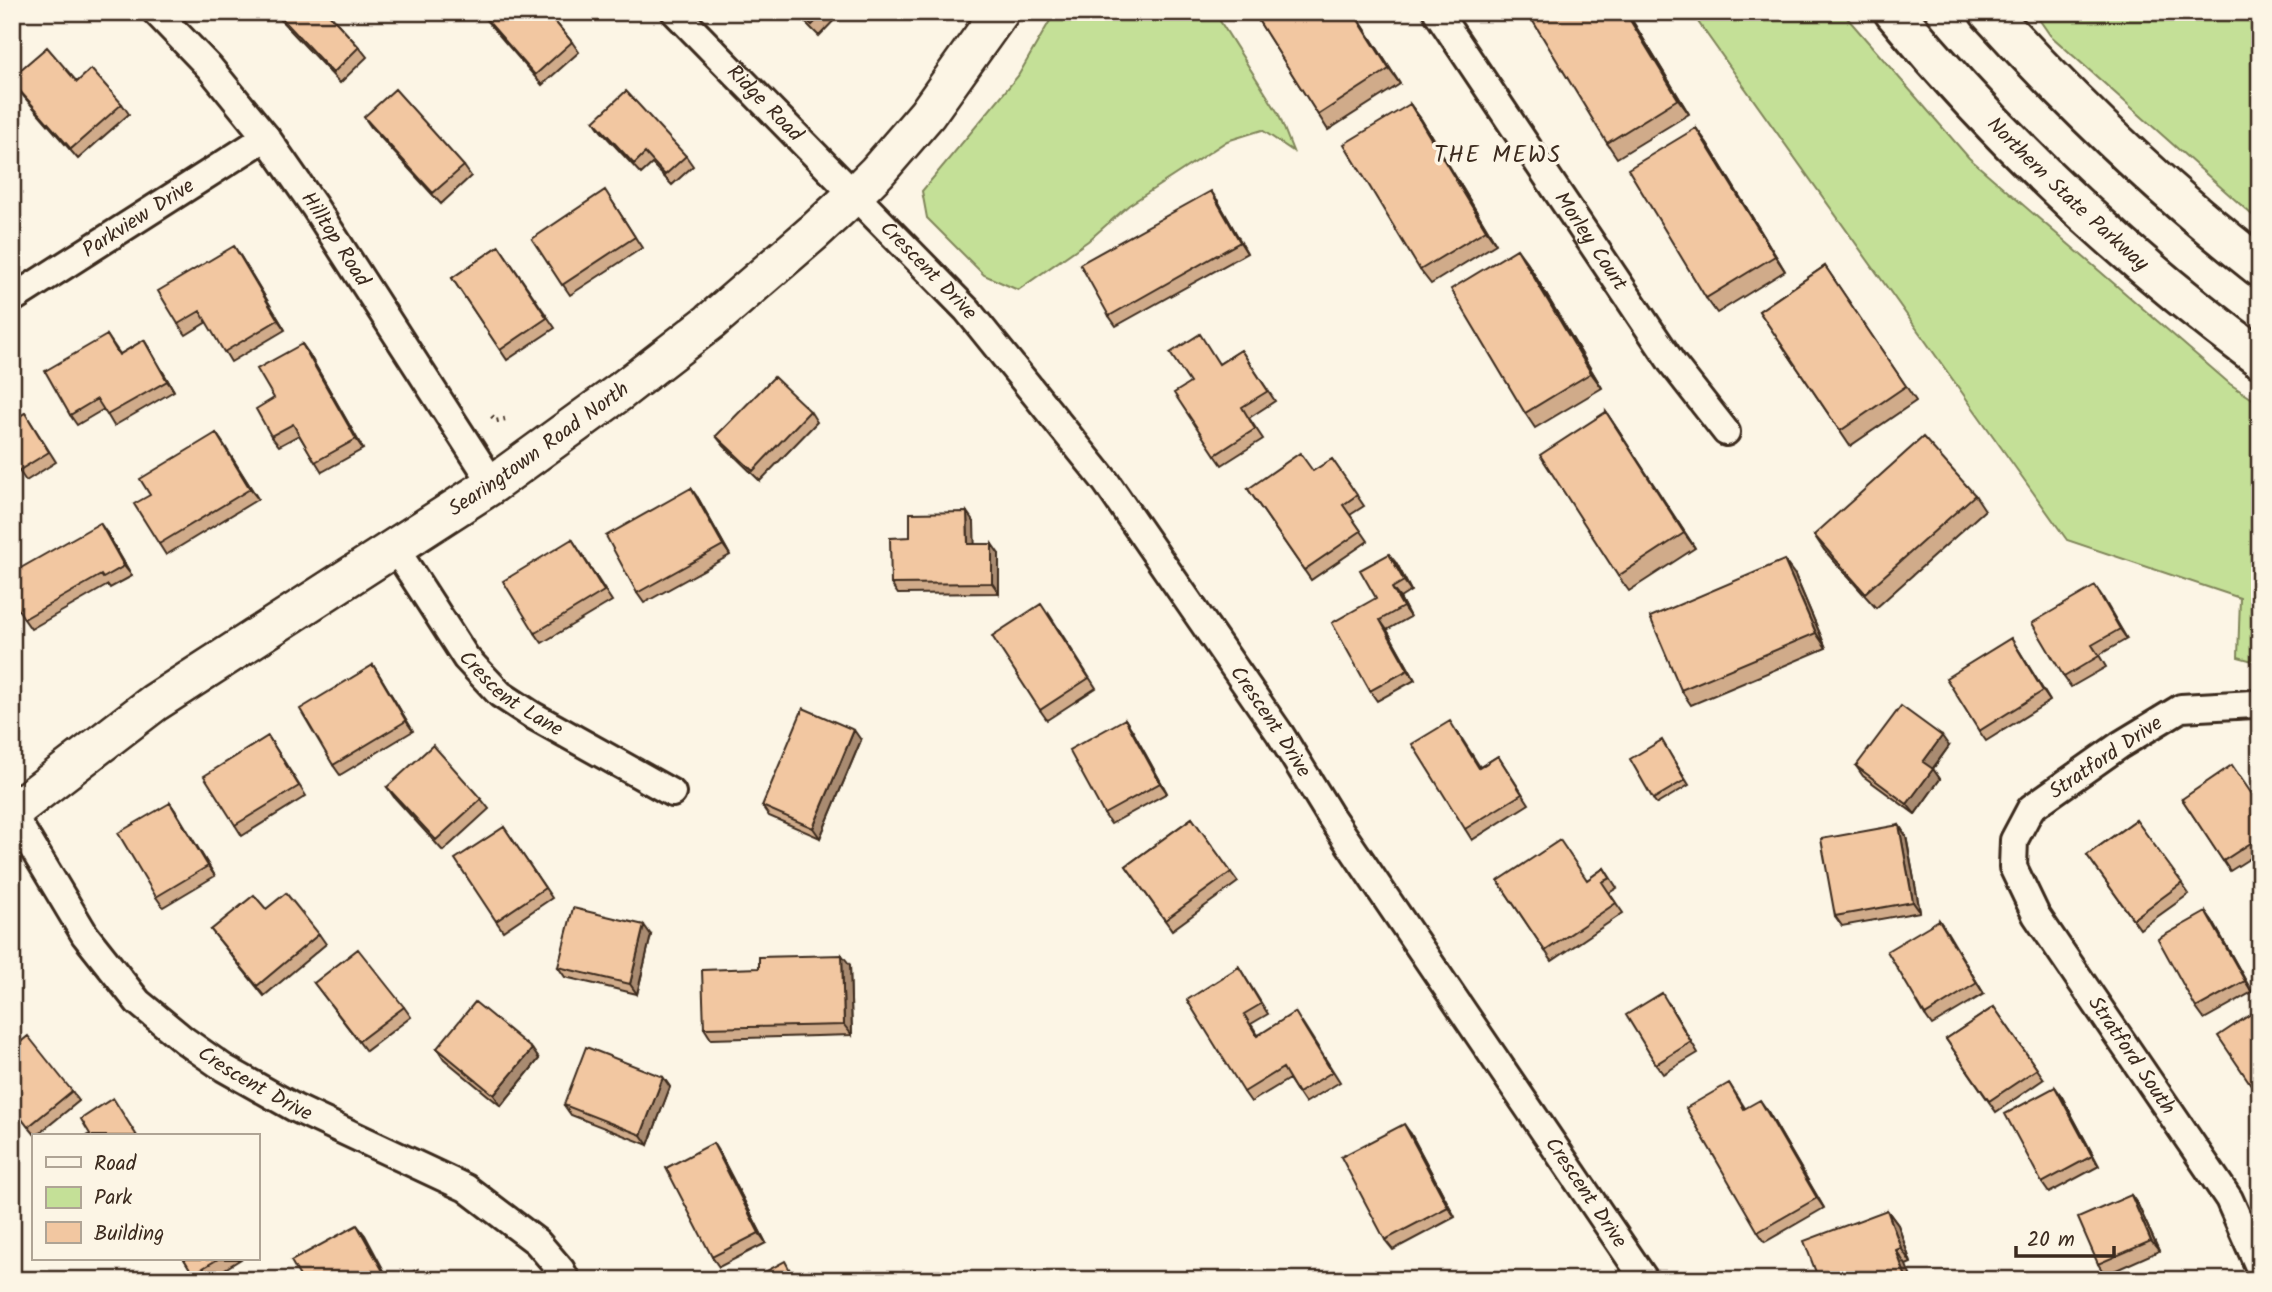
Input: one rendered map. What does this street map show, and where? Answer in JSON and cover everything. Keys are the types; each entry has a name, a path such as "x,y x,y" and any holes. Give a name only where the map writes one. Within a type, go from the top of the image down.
{"highway":[{"name":"Northern State Parkway","path":"1894,12 1970,99 2041,172 2130,254 2260,358"},
{"path":"1989,12 2055,83 2123,150 2211,229 2260,267"}],"main road":[{"name":"Searingtown Road North","path":"12,812 154,703 493,484 710,322 854,195 927,114 1000,12"}],"street":[{"name":"Hilltop Road","path":"156,12 209,67 266,137 321,217 493,484"},
{"name":"Ridge Road","path":"675,12 854,195"},
{"name":"Morley Court","path":"1437,12 1672,363 1726,432"},
{"name":"Parkview Drive","path":"12,299 266,137"},
{"name":"Crescent Drive","path":"854,195 967,310 1106,482 1280,734 1339,828 1645,1280"},
{"name":"Crescent Lane","path":"395,548 466,658 500,694 532,715 673,793"},
{"name":"Stratford Drive","path":"2014,840 2031,808 2120,745 2181,708 2260,705"},
{"name":"Crescent Drive","path":"12,812 85,936 147,1010 224,1068 295,1108 466,1188 537,1242 566,1280"},
{"name":"Stratford South","path":"2014,840 2013,867 2036,915 2229,1199 2260,1269"}],"path":[{"path":"492,415 496,421 505,419"}],"green space":[{"path":"1055,12 1223,12 1220,21 1278,113 1293,151 1262,130 1227,141 1129,205 1088,241 1018,290 984,275 927,218 922,191 1018,76"},
{"path":"1691,12 1842,12 1969,158 2230,384 2260,404 2260,663 2238,657 2240,598 2067,540"},
{"path":"2034,12 2249,12 2260,22 2260,222 2050,35"}],"building":[{"path":"276,12 327,12 359,47 333,73"},
{"path":"480,12 547,12 572,42 535,75"},
{"path":"798,12 825,12 812,25"},
{"path":"1253,12 1353,12 1389,69 1318,115"},
{"path":"1541,12 1625,12 1678,99 1607,143 1531,18"},
{"path":"47,47 77,82 91,69 122,104 71,149 12,82 12,77"},
{"path":"395,89 464,166 433,193 364,117"},
{"path":"626,91 686,156 665,175 645,153 634,164 594,121"},
{"path":"1410,104 1486,230 1420,270 1344,144"},
{"path":"1696,128 1775,256 1706,298 1628,169"},
{"path":"605,190 635,237 562,285 532,239"},
{"path":"1211,191 1240,242 1109,316 1080,264"},
{"path":"234,246 278,320 224,352 200,311 178,324 158,291"},
{"path":"499,246 547,318 500,350 452,278"},
{"path":"1517,249 1591,373 1525,413 1451,289"},
{"path":"1825,266 1906,386 1840,431 1759,311"},
{"path":"1200,334 1219,364 1241,350 1268,391 1242,407 1255,429 1215,455 1174,393 1190,383 1170,353"},
{"path":"107,335 119,355 144,340 167,381 107,415 97,399 70,415 45,371"},
{"path":"302,344 356,439 315,462 293,424 271,436 256,409 274,398 257,369"},
{"path":"774,377 810,411 753,471 716,436"},
{"path":"1606,412 1684,533 1618,576 1540,455"},
{"path":"25,413 49,452 18,471 12,460 12,421"},
{"path":"216,433 250,489 159,544 134,504 150,495 140,479"},
{"path":"1923,437 1975,495 1865,593 1814,535"},
{"path":"1300,453 1313,471 1332,459 1357,495 1343,505 1361,531 1304,570 1248,489"},
{"path":"691,488 723,545 637,593 606,536"},
{"path":"967,512 968,544 992,544 992,583 891,584 890,538 910,537 910,513"},
{"path":"100,523 124,566 103,578 101,575 24,619 12,598 12,573"},
{"path":"572,539 604,591 535,633 503,581"},
{"path":"1389,554 1404,581 1392,588 1403,607 1380,620 1408,670 1370,691 1332,623 1376,598 1360,570"},
{"path":"1784,560 1816,633 1681,690 1650,617"},
{"path":"2095,586 2120,629 2092,645 2099,656 2064,677 2032,623"},
{"path":"1041,604 1089,678 1040,710 992,636"},
{"path":"2011,638 2043,691 1979,731 1946,678"},
{"path":"373,665 406,721 333,765 300,709"},
{"path":"1901,706 1942,736 1923,762 1933,769 1907,804 1856,766"},
{"path":"803,708 854,730 813,828 762,806"},
{"path":"1125,719 1160,783 1104,814 1069,750"},
{"path":"1450,721 1479,768 1498,756 1522,794 1465,829 1412,744"},
{"path":"268,736 299,786 235,825 204,776"},
{"path":"1662,740 1685,780 1653,799 1630,759"},
{"path":"433,745 481,799 436,840 387,787"},
{"path":"2232,765 2260,806 2260,837 2223,861 2182,799"},
{"path":"170,803 208,866 156,897 118,833"},
{"path":"1192,818 1231,872 1165,920 1126,866"},
{"path":"2136,820 2182,883 2133,919 2087,855"},
{"path":"1899,825 1913,902 1835,916 1821,839"},
{"path":"504,827 545,888 496,921 455,859"},
{"path":"1560,840 1587,880 1604,868 1610,878 1602,882 1616,903 1545,951 1498,881"},
{"path":"286,893 319,934 257,986 211,930 254,895 266,909"},
{"path":"573,908 644,925 630,984 558,967"},
{"path":"2206,912 2245,981 2196,1008 2158,939"},
{"path":"1939,920 1977,983 1925,1015 1887,951"},
{"path":"358,949 404,1007 359,1041 314,983"},
{"path":"842,955 844,1025 704,1028 702,970 759,968 759,957"},
{"path":"1239,967 1261,1004 1244,1014 1257,1036 1295,1012 1332,1072 1298,1093 1283,1068 1244,1092 1187,1000"},
{"path":"1662,993 1691,1042 1656,1064 1626,1015"},
{"path":"475,1002 532,1049 494,1095 437,1048"},
{"path":"1994,1007 2037,1069 1989,1101 1946,1039"},
{"path":"2260,1008 2260,1094 2258,1095 2218,1036"},
{"path":"28,1036 72,1091 28,1127 12,1106 12,1049"},
{"path":"586,1047 663,1077 641,1135 564,1105"},
{"path":"1729,1083 1744,1109 1760,1100 1817,1198 1758,1232 1686,1108"},
{"path":"2055,1087 2092,1156 2042,1183 2005,1114"},
{"path":"113,1098 136,1134 90,1134 81,1119"},
{"path":"1404,1124 1448,1207 1385,1240 1341,1157"},
{"path":"713,1143 759,1233 712,1257 666,1168"},
{"path":"2131,1195 2151,1241 2098,1264 2078,1218"},
{"path":"1887,1210 1901,1248 1896,1250 1907,1280 1819,1280 1804,1241"},
{"path":"357,1225 388,1280 302,1280 291,1261"},
{"path":"185,1260 216,1260 193,1274"},
{"path":"785,1261 795,1280 750,1280"},
{"path":"418,1269 423,1280 398,1280"},
{"path":"2154,1275 2156,1280 2142,1280"}],"district":[{"name":"THE MEWS","path":"1498,156"}]}
